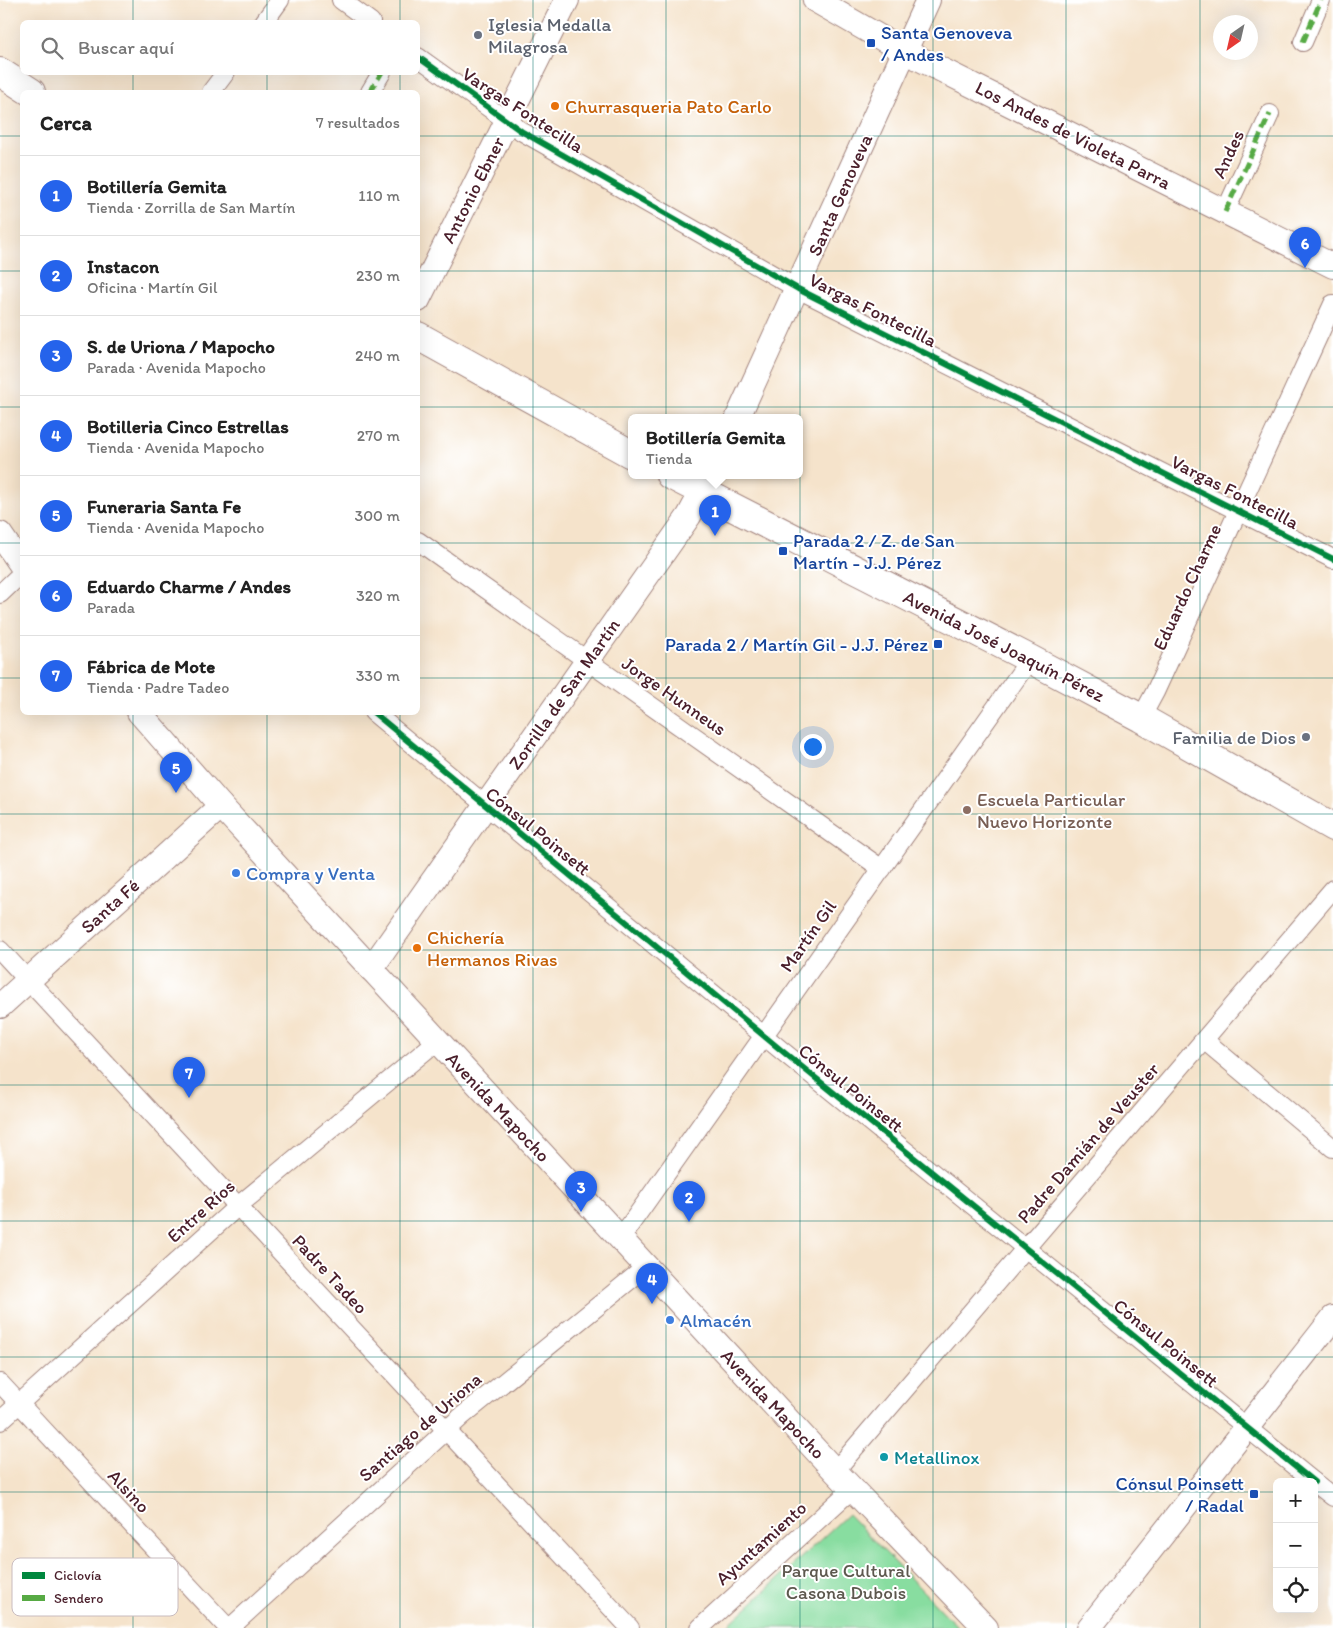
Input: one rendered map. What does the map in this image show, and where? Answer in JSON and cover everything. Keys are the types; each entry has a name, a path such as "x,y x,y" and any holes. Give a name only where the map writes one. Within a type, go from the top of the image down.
{"main road":[{"path":"0,72 28,90"},
{"path":"420,337 628,452"},
{"name":"Avenida José Joaquín Pérez","path":"688,479 707,483 1141,718 1333,827"}],"street":[{"path":"265,20 280,0"},
{"path":"341,0 369,20"},
{"name":"Antonio Ebner","path":"420,296 567,0"},
{"name":"Los Andes de Violeta Parra","path":"815,0 904,51 1333,266"},
{"name":"Santa Genoveva","path":"739,414 798,289 928,0"},
{"path":"1303,42 1321,0"},
{"name":"Vargas Fontecilla","path":"420,58 507,122 798,289 1333,559"},
{"path":"213,90 224,75"},
{"path":"371,90 380,75"},
{"name":"Andes","path":"1225,212 1270,114"},
{"name":"Eduardo Charme","path":"1141,718 1155,692 1239,511 1333,304"},
{"name":"Zorrilla de San Martín","path":"371,969 690,516 707,483"},
{"path":"0,534 20,563"},
{"name":"Jorge Hunneus","path":"420,542 882,869"},
{"path":"0,594 20,575"},
{"name":"Martín Gil","path":"620,1239 1030,659"},
{"name":"Avenida Mapocho","path":"142,715 221,806 620,1239 835,1471 986,1628"},
{"name":"Cónsul Poinsett","path":"377,715 764,1036 1309,1478"},
{"name":"Santa Fé","path":"0,1006 221,806"},
{"name":"Padre Damián de Veuster","path":"835,1471 1333,889"},
{"name":"Padre Tadeo","path":"0,950 630,1628"},
{"path":"1204,1040 1333,1148"},
{"name":"Entre Ríos","path":"0,1422 238,1206 437,1041"},
{"name":"Santiago de Uriona","path":"229,1628 446,1430 646,1267"},
{"path":"1089,1628 1333,1318"},
{"name":"Alsino","path":"0,1383 164,1558"},
{"name":"Cónsul Poinsett","path":"1318,1485 1333,1497"},
{"name":"Ayuntamiento","path":"700,1628 852,1489"},
{"name":"Alsino","path":"178,1573 229,1628"}],"green space":[{"name":"Parque Cultural Casona Dubois","path":"848,1514 959,1628 725,1628"}],"marked path":[{"path":"1303,42 1321,0"},
{"path":"371,90 380,75"},
{"path":"1225,212 1270,114"}],"cycle path":[{"path":"420,58 521,131 798,289 1333,559"},
{"path":"377,715 781,1050 1309,1478"}],"place":[{"name":"Iglesia Medalla Milagrosa","path":"478,35"},
{"name":"Santa Genoveva / Andes","path":"871,43"},
{"name":"Churrasqueria Pato Carlo","path":"555,106"},
{"name":"Eduardo Charme / Andes","path":"1305,268"},
{"name":"Botillería Gemita","path":"715,536"},
{"name":"Parada 2 / Z. de San Martín - J.J. Pérez","path":"783,551"},
{"name":"Parada 2 / Martín Gil - J.J. Pérez","path":"938,644"},
{"name":"Familia de Dios","path":"1306,737"},
{"name":"Funeraria Santa Fe","path":"176,793"},
{"name":"Escuela Particular Nuevo Horizonte","path":"967,810"},
{"name":"Compra y Venta","path":"236,873"},
{"name":"Chichería Hermanos Rivas","path":"417,948"},
{"name":"Fábrica de Mote","path":"189,1098"},
{"name":"S. de Uriona / Mapocho","path":"581,1212"},
{"name":"Instacon","path":"689,1222"},
{"name":"Botilleria Cinco Estrellas","path":"652,1304"},
{"name":"Almacén","path":"670,1320"},
{"name":"Metallinox","path":"884,1457"},
{"name":"Cónsul Poinsett / Radal","path":"1254,1494"}]}
